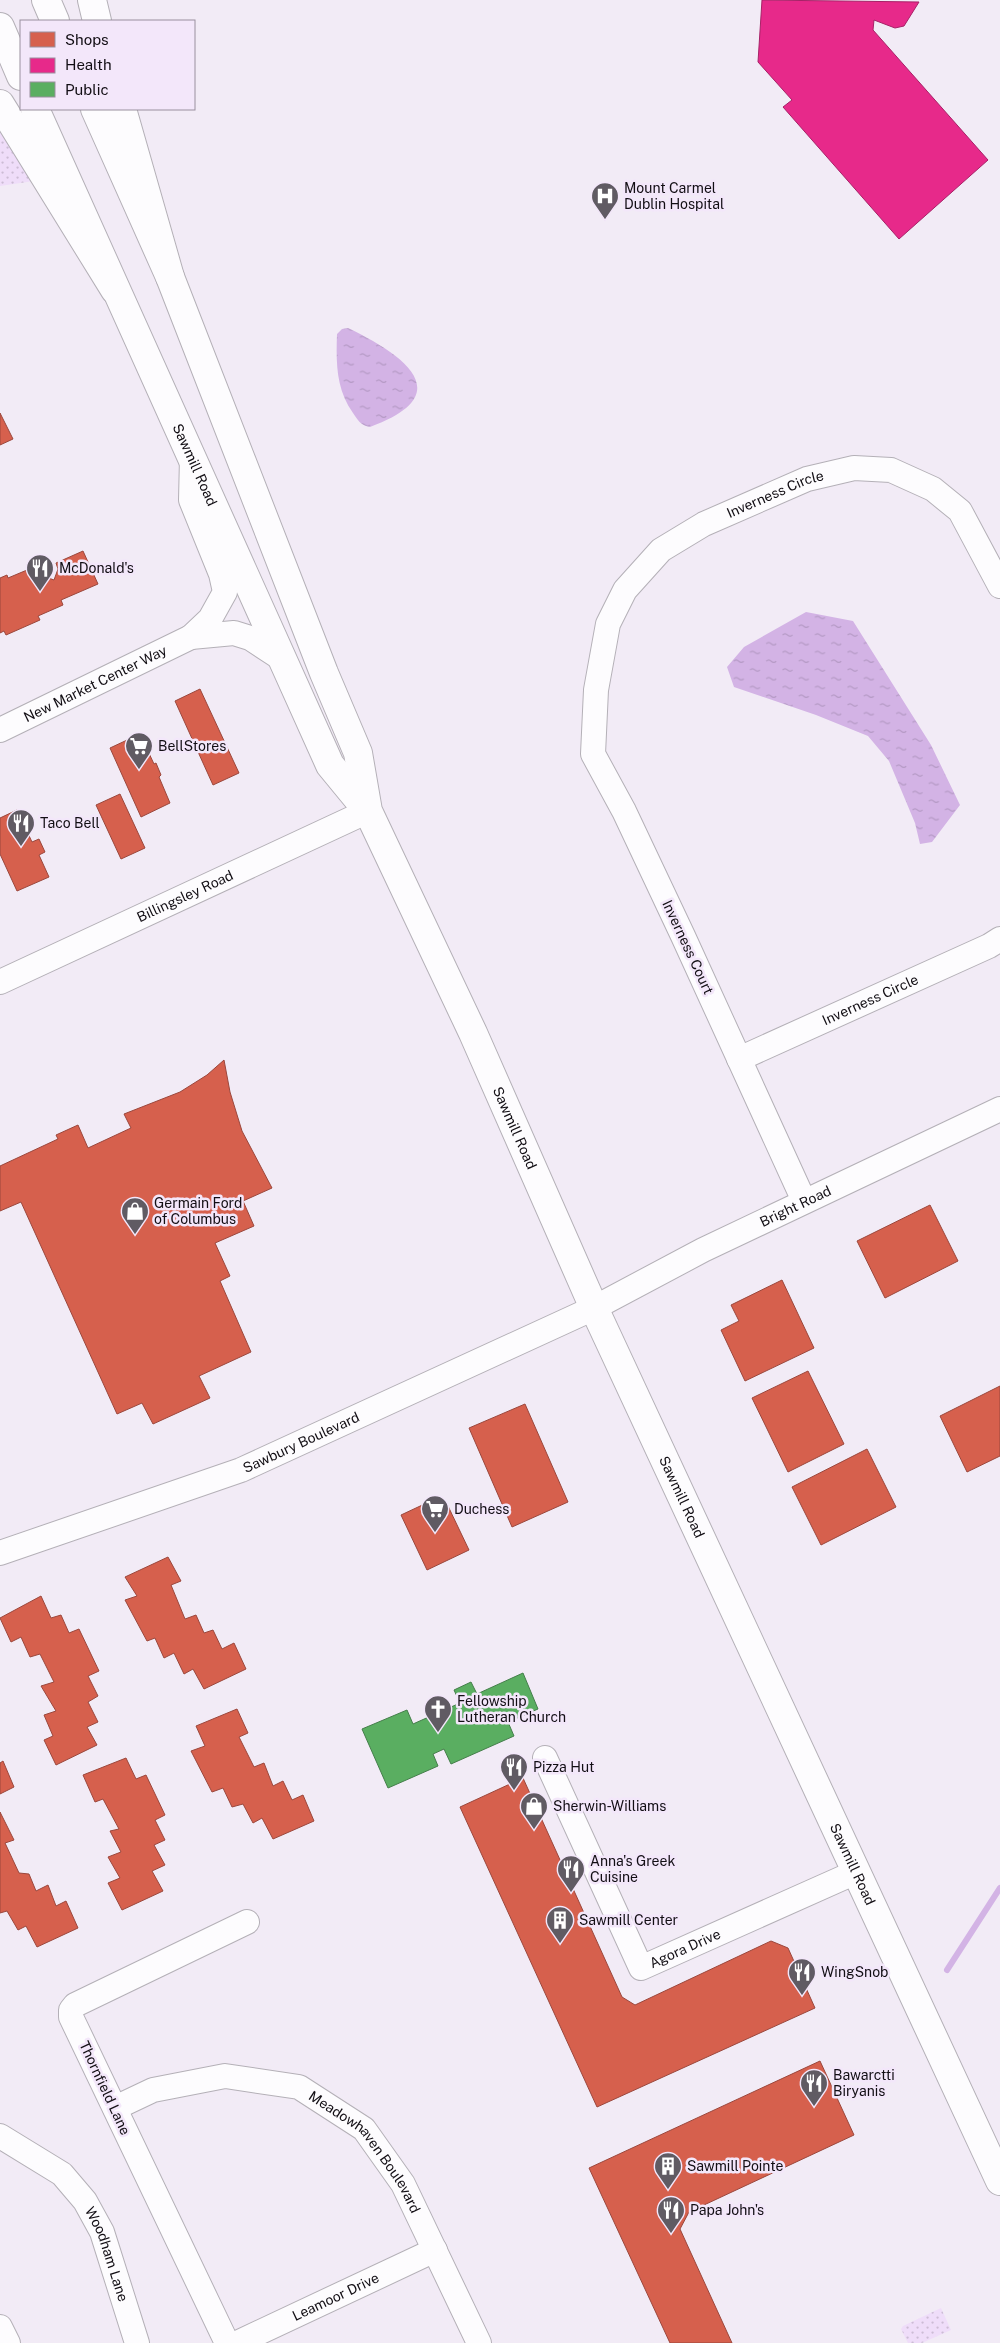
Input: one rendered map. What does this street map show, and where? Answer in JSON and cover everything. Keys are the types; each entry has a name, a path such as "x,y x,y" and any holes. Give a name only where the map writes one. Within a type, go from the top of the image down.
{"main road":[{"path":"46,0 55,20"},
{"path":"92,0 97,20"},
{"path":"0,27 20,74"},
{"path":"0,104 115,290"},
{"name":"Sawmill Road","path":"35,110 330,765 368,811 473,1033 594,1308 1000,2181"},
{"name":"Sawmill Road","path":"94,110 170,277 324,673 358,753 368,811"},
{"path":"122,110 170,277"}],"street":[{"name":"New Market Center Way","path":"0,730 191,637 210,619 225,592 222,574 191,500 192,458"},
{"name":"Inverness Circle","path":"596,690 608,624 626,590 661,550 704,524 807,479 854,468 891,470 933,489 960,511 1000,586"},
{"name":"New Market Center Way","path":"191,637 234,633 250,638 282,659"},
{"name":"Inverness Court","path":"596,690 593,754 624,811 804,1201"},
{"name":"Billingsley Road","path":"0,982 368,811"},
{"name":"Inverness Circle","path":"739,1059 908,984 1000,939"},
{"name":"Bright Road","path":"594,1308 696,1254 804,1201 1000,1109"},
{"name":"Sawbury Boulevard","path":"0,1553 241,1470 594,1308"},
{"name":"Agora Drive","path":"545,1758 641,1968 856,1872"},
{"name":"Thornfield Lane","path":"227,2343 71,2016 75,2005 247,1922"},
{"name":"Meadowhaven Boulevard","path":"115,2108 153,2090 225,2076 299,2087 364,2129 403,2184 479,2343"},
{"name":"Woodham Lane","path":"0,2136 62,2174 85,2201 102,2232 138,2343"},
{"name":"Leamoor Drive","path":"237,2343 434,2250"},
{"path":"0,2327 8,2343"}],"shaded area":[{"path":"0,118 34,181 0,186"},
{"path":"941,2308 951,2330 922,2343 908,2343 901,2329 903,2326"}],"water":[{"path":"348,328 368,338 403,362 413,375 417,388 413,401 397,414 370,427 362,424 356,418 347,404 340,385 337,365 337,334 342,329"},
{"path":"806,612 853,621 931,745 960,805 932,842 920,844 915,823 889,761 868,736 816,715 734,687 727,667 744,647"}],"building: Shops":[{"path":"0,413 13,439 0,445"},
{"name":"McDonald's","path":"83,551 98,584 61,600 63,605 38,616 40,620 6,635 4,631 0,633 0,578 7,575 8,578 27,570 54,580 58,569 56,563"},
{"path":"200,689 239,773 213,785 175,701"},
{"name":"BellStores","path":"140,734 154,764 156,763 161,775 159,777 170,803 141,817 110,748"},
{"path":"120,794 145,848 121,859 96,805"},
{"name":"Taco Bell","path":"17,810 32,842 39,839 45,852 39,855 49,877 17,891 0,854 0,818"},
{"name":"Germain Ford of Columbus","path":"224,1060 230,1092 242,1131 272,1188 243,1201 254,1226 215,1243 230,1276 220,1281 251,1352 199,1376 210,1398 153,1424 142,1403 117,1414 21,1202 0,1211 0,1166 58,1139 56,1135 78,1125 88,1148 131,1128 124,1114 180,1092 207,1075"},
{"path":"930,1205 958,1261 885,1298 857,1241"},
{"path":"782,1280 814,1348 745,1381 721,1330 739,1321 731,1305"},
{"path":"808,1371 844,1444 788,1472 752,1398"},
{"path":"1000,1386 1000,1456 967,1472 940,1416"},
{"path":"525,1404 568,1502 512,1527 469,1428"},
{"path":"867,1449 896,1507 821,1545 792,1487"},
{"name":"Duchess","path":"433,1500 448,1506 469,1550 427,1570 401,1515"},
{"path":"168,1557 181,1581 171,1585 185,1619 196,1615 204,1633 213,1630 222,1649 234,1643 246,1669 204,1689 193,1669 184,1674 174,1653 164,1658 155,1638 147,1641 125,1600 137,1596 125,1577"},
{"path":"41,1596 51,1618 61,1615 69,1633 79,1629 99,1671 88,1676 98,1696 88,1702 98,1722 87,1727 97,1745 56,1765 44,1740 53,1736 44,1715 56,1711 41,1686 54,1682 40,1654 30,1657 21,1637 11,1642 0,1618"},
{"path":"237,1709 248,1733 239,1737 254,1767 264,1763 273,1786 283,1781 292,1800 303,1795 314,1821 273,1839 262,1818 253,1823 243,1804 232,1807 223,1788 212,1792 191,1751 205,1746 196,1726"},
{"path":"126,1758 136,1779 146,1775 165,1815 155,1820 165,1840 154,1845 165,1865 152,1871 163,1891 122,1910 108,1883 120,1878 108,1857 121,1852 110,1831 119,1829 103,1799 95,1802 83,1775"},
{"path":"3,1761 14,1787 0,1794 0,1763"},
{"name":"Sawmill Center","path":"523,1778 622,1997 635,2005 771,1941 788,1948 815,2008 597,2107 460,1807"},
{"path":"0,1812 14,1840 5,1843 19,1873 29,1874 36,1891 48,1885 56,1906 66,1901 78,1928 37,1947 26,1926 18,1930 7,1911 0,1913"},
{"name":"Sawmill Pointe","path":"820,2061 854,2135 689,2212 680,2229 732,2343 670,2343 589,2168"}],"building: Health":[{"path":"762,0 919,2 904,26 895,28 874,20 873,30 988,160 899,239 783,107 792,100 758,62"}],"building: Public":[{"name":"Fellowship Lutheran Church","path":"523,1673 538,1709 508,1722 514,1736 451,1764 444,1749 433,1754 438,1766 388,1788 362,1729 407,1710 413,1724 460,1703 454,1690 471,1682 477,1694"}],"waterway":[{"path":"947,1970 1000,1888"}],"place":[{"name":"Mount Carmel Dublin Hospital","path":"605,220"},
{"name":"McDonald's","path":"40,592"},
{"name":"BellStores","path":"139,770"},
{"name":"Taco Bell","path":"21,847"},
{"name":"Germain Ford of Columbus","path":"135,1235"},
{"name":"Duchess","path":"435,1533"},
{"name":"Fellowship Lutheran Church","path":"438,1733"},
{"name":"Pizza Hut","path":"514,1791"},
{"name":"Sherwin-Williams","path":"534,1830"},
{"name":"Anna's Greek Cuisine","path":"571,1893"},
{"name":"Sawmill Center","path":"560,1944"},
{"name":"WingSnob","path":"802,1996"},
{"name":"Bawarctti Biryanis","path":"814,2107"},
{"name":"Sawmill Pointe","path":"668,2190"},
{"name":"Papa John's","path":"671,2234"}]}
